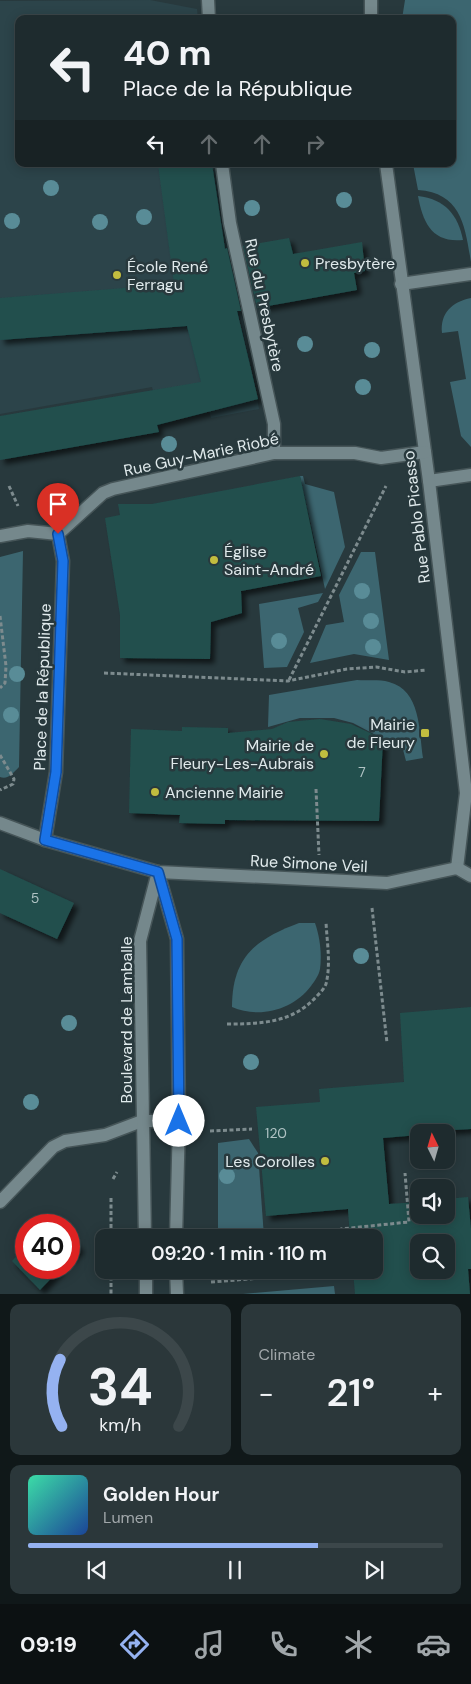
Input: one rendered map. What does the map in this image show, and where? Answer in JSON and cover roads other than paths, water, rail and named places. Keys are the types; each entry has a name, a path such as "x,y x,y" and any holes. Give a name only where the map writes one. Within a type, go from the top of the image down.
{"street":[{"path":"208,0 209,15"},
{"path":"371,0 371,15"},
{"name":"Rue du Presbytère","path":"222,167 230,223 274,424 274,452"},
{"name":"Rue Pablo Picasso","path":"386,167 429,481 466,793 457,868"},
{"path":"401,284 471,274"},
{"name":"Rue Guy-Marie Riobé","path":"58,534 103,493 113,489 274,452 355,453 382,458 425,452"},
{"path":"429,481 471,475"},
{"path":"0,536 28,531 58,534"},
{"name":"Place de la République","path":"45,840 56,772 63,561 58,534"},
{"path":"0,823 45,840 158,872 177,939 179,1121 176,1229"},
{"path":"457,868 471,876"},
{"name":"Rue Simone Veil","path":"158,872 387,883 457,868"},
{"name":"Boulevard de Lamballe","path":"145,1229 140,941 158,872"},
{"path":"0,1202 53,1147 77,1138 105,1135 142,1121 179,1121"},
{"path":"146,1279 146,1294"},
{"path":"176,1279 177,1294"}],"place":[{"name":"Presbytère","path":"305,263"},
{"name":"École René Ferragu","path":"117,275"},
{"name":"Église Saint-André","path":"214,560"},
{"name":"Mairie de Fleury","path":"425,733"},
{"name":"Mairie de Fleury-Les-Aubrais","path":"324,754"},
{"name":"Ancienne Mairie","path":"155,792"},
{"name":"Les Corolles","path":"325,1161"}]}
